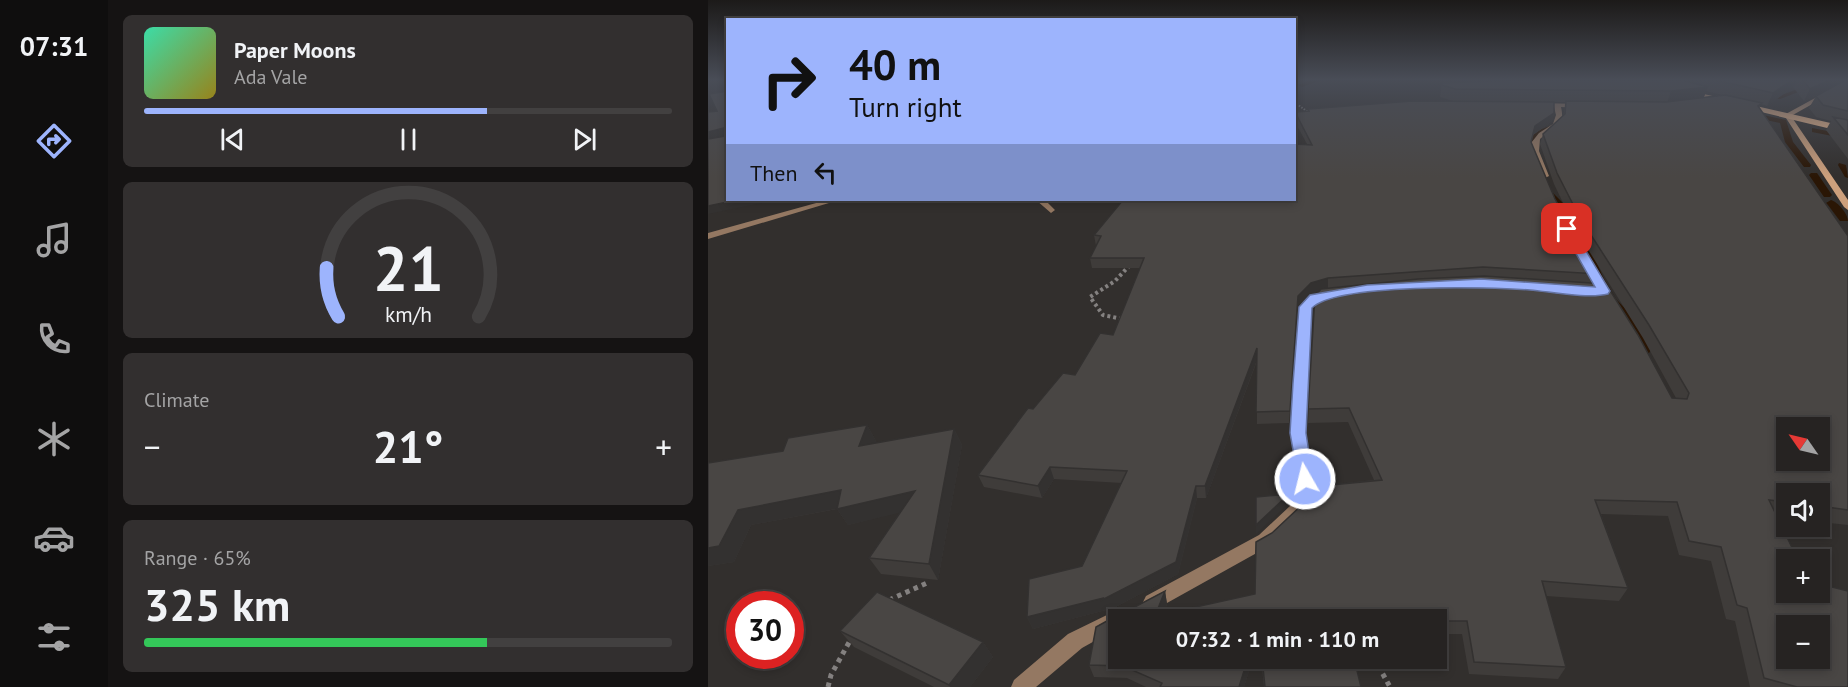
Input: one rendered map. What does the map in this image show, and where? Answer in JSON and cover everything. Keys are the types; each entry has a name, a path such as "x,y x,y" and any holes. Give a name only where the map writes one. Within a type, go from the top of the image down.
{"main road":[{"path":"1770,112 1848,130"}],"street":[{"path":"1550,189 1534,145 1535,139 1558,123 1561,116 1559,112"},
{"path":"1793,112 1786,116 1848,207"},
{"path":"708,236 831,201"},
{"path":"1041,201 1051,210"},
{"path":"1021,687 1075,641 1265,540 1297,508 1305,479 1298,433 1305,307 1315,298 1338,292"}],"path":[{"path":"1126,319 1103,315 1090,297 1115,281 1130,264"},
{"path":"886,601 927,583"},
{"path":"828,687 831,675 848,640 856,633"},
{"path":"1380,669 1390,687"}],"building":[{"path":"708,112 726,112 726,136 724,128 708,132"},
{"path":"1296,112 1554,112 1535,126 1531,142 1555,199 1598,274 1483,267 1328,278 1311,283 1298,296 1290,411 1256,412 1257,348 1205,486 1196,486 1176,562 1102,600 1103,598 1027,617 1029,579 1082,566 1127,471 1050,467 1038,486 978,475 1028,408 1033,409 1063,373 1075,375 1100,333 1113,335 1144,258 1090,258 1101,236 1094,235 1122,201 1296,201 1296,144 1312,145"},
{"path":"1565,112 1762,112 1848,236 1848,510 1830,507 1830,483 1776,483 1776,501 1769,500 1776,514 1776,537 1787,537 1793,549 1776,549 1776,603 1830,603 1830,586 1848,591 1848,687 1797,687 1764,678 1747,608 1737,605 1721,547 1689,541 1677,502 1595,500 1628,588 1542,581 1566,667 1474,662 1467,621 1447,621 1447,609 1187,609 1255,594 1256,542 1272,533 1305,502 1310,487 1382,480 1349,408 1308,409 1315,296 1321,289 1418,279 1484,276 1606,284 1638,335 1672,398 1687,399 1689,393 1649,325 1580,218 1557,173 1543,134"},
{"path":"1833,117 1848,120 1848,135"},
{"path":"726,136 726,201 732,201 708,206 708,139"},
{"path":"867,425 859,446 954,429 929,564 869,558 915,491 837,509 841,490 738,510 719,546 708,548 708,463 783,451 788,438"},
{"path":"1289,494 1256,525 1256,497"},
{"path":"1165,591 1158,609 1131,609"},
{"path":"877,592 983,642 949,685 840,631"},
{"path":"1108,620 1108,666 1089,665 1096,627"},
{"path":"1130,669 1245,669 1239,687 1160,687 1162,683"},
{"path":"1263,669 1357,669 1361,687 1265,687"}],"waterway":[{"path":"1750,114 1783,122 1789,142 1807,165"},
{"path":"1530,154 1527,147 1533,138 1543,130 1557,126"},
{"path":"1815,130 1848,137"},
{"path":"1842,165 1848,175"},
{"path":"1814,175 1827,195"},
{"path":"1544,189 1572,217 1597,277 1611,301 1633,323 1644,350"},
{"path":"1831,203 1844,219"}],"route":[{"path":"1305,479 1298,433 1305,307 1315,298 1328,294 1367,288 1481,283 1604,291 1567,229"}]}
